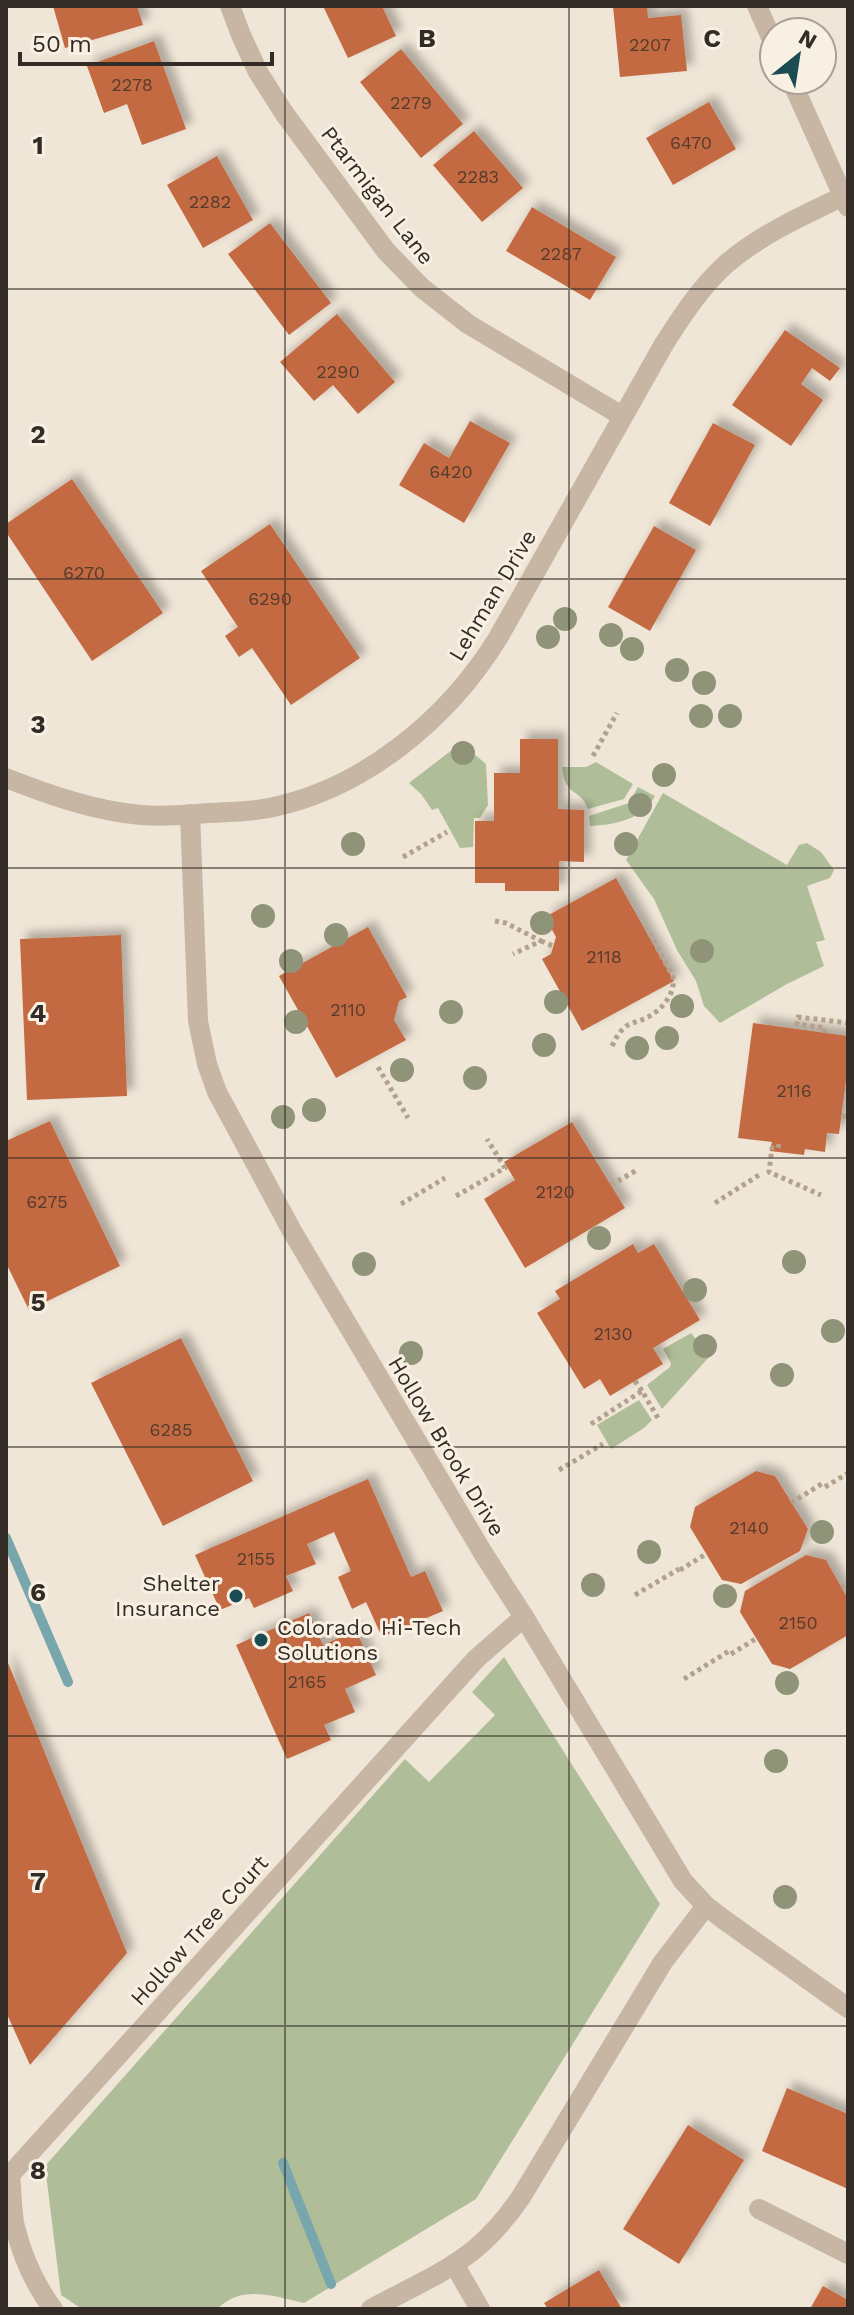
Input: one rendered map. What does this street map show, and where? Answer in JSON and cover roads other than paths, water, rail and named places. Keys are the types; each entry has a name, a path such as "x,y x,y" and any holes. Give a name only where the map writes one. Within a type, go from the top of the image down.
{"street":[{"name":"Ptarmigan Lane","path":"230,6 258,72 284,113 386,251 422,288 468,324 622,416"},
{"path":"798,96 846,199"},
{"name":"Lehman Drive","path":"6,778 56,797 110,810 142,815 190,814 255,810 308,797 339,785 371,766 417,732 454,698 485,658 622,416 693,299 744,250 846,199"},
{"name":"Hollow Brook Drive","path":"190,814 198,1021 204,1052 217,1092 292,1231 674,1867 706,1906 848,2008"},
{"name":"Hollow Tree Court","path":"53,2309 37,2284 14,2224 10,2175 476,1659 524,1617"},
{"path":"371,2309 454,2264 504,2221 663,1962 706,1906"},
{"path":"759,2209 848,2254"},
{"path":"454,2264 480,2309"}],"waterway":[{"path":"6,1538 68,1682"},
{"path":"283,2163 331,2284"}],"place":[{"name":"Shelter Insurance","path":"236,1596"},
{"name":"Colorado Hi-Tech Solutions","path":"261,1640"}]}
